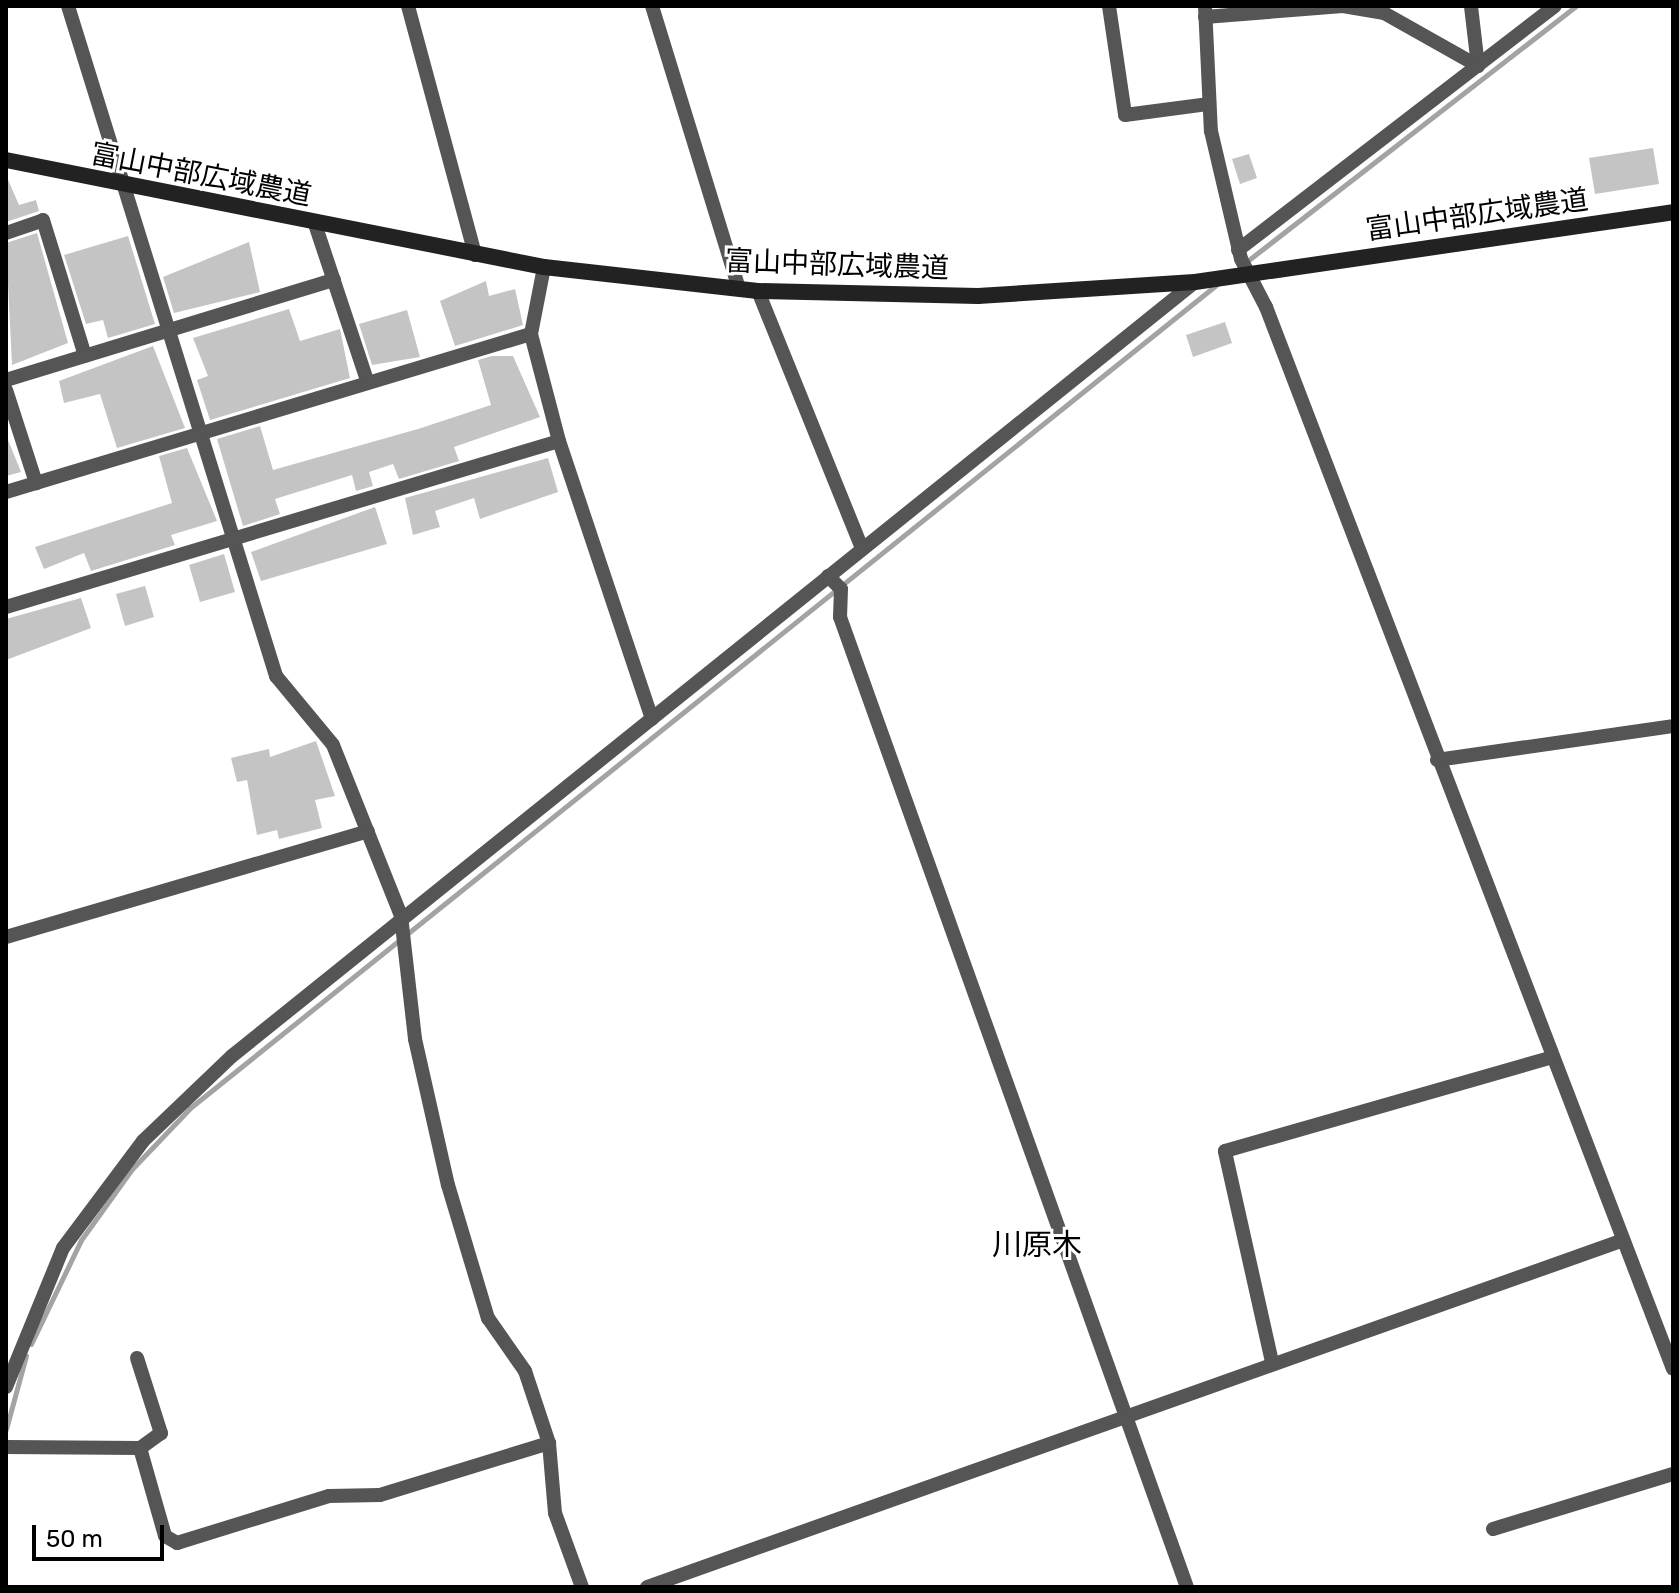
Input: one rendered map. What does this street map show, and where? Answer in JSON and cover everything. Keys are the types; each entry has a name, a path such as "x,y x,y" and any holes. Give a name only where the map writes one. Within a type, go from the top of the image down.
{"street":[{"path":"68,6 121,187 171,329 276,676 333,745 401,916 415,1039 448,1185 488,1318 525,1371 549,1443 555,1513 582,1587"},
{"path":"408,6 475,255"},
{"path":"652,6 739,289"},
{"path":"1109,6 1125,115 1209,104"},
{"path":"1478,66 1384,13 1343,6 1205,11 1209,104 1238,250 1246,275 1266,307 1618,1242 1673,1369"},
{"path":"1471,6 1478,66"},
{"path":"1238,250 1555,6"},
{"name":"富山中部広域農道","path":"6,160 121,187 475,255 544,267 758,291 978,296 1195,282 1673,212"},
{"path":"6,233 43,220 85,356"},
{"path":"315,224 367,380"},
{"path":"544,267 531,334 559,441 652,719"},
{"path":"6,380 334,280"},
{"path":"6,1387 63,1248 143,1141 401,916 652,719 1195,282"},
{"path":"758,291 862,548"},
{"path":"6,492 367,380 531,334"},
{"path":"6,390 36,483"},
{"path":"6,607 559,441"},
{"path":"828,576 841,589 840,617 1187,1587"},
{"path":"1437,760 1673,726"},
{"path":"6,937 368,831"},
{"path":"1272,1362 1225,1151 1549,1058"},
{"path":"647,1587 1125,1413 1618,1242"},
{"path":"6,1447 140,1448 161,1433 137,1358"},
{"path":"140,1448 165,1536 177,1543 329,1496 380,1495 549,1443"},
{"path":"1493,1529 1673,1474"}],"building":[{"path":"1653,148 1659,184 1595,194 1589,158"},
{"path":"1249,154 1257,178 1240,184 1232,159"},
{"path":"6,175 19,205 36,200 39,211 6,222"},
{"path":"37,233 68,343 12,365 6,243"},
{"path":"128,236 155,324 108,338 103,320 86,324 64,255"},
{"path":"249,242 260,292 174,313 163,277"},
{"path":"486,281 489,296 515,289 523,325 455,346 440,301"},
{"path":"289,309 300,341 340,329 350,378 210,420 197,380 208,376 193,338"},
{"path":"407,310 420,357 372,365 359,324"},
{"path":"1225,322 1232,343 1193,357 1186,335"},
{"path":"153,346 185,428 117,448 100,394 64,403 59,381"},
{"path":"513,356 540,417 454,447 459,461 399,479 393,464 369,472 373,486 356,491 352,475 275,499 280,514 243,526 217,439 260,426 273,470 418,429 491,405 478,360"},
{"path":"6,435 21,472 6,476"},
{"path":"187,448 217,521 171,535 175,545 91,571 84,553 44,569 35,547 172,503 159,456"},
{"path":"548,458 558,492 480,519 474,498 435,511 440,527 413,535 405,498"},
{"path":"375,507 387,544 261,581 251,552"},
{"path":"224,554 235,592 200,602 189,565"},
{"path":"145,586 154,617 125,626 116,594"},
{"path":"81,598 91,628 6,660 6,619"},
{"path":"316,741 335,796 315,800 322,828 279,839 277,830 257,835 247,780 237,782 231,758 269,749 270,757"}],"waterway":[{"path":"1246,262 1576,6"},
{"path":"31,1344 81,1240 132,1169 190,1108 1216,285"},
{"path":"6,1429 26,1356"}],"district":[{"name":"川原木","path":"1037,1245"}]}
